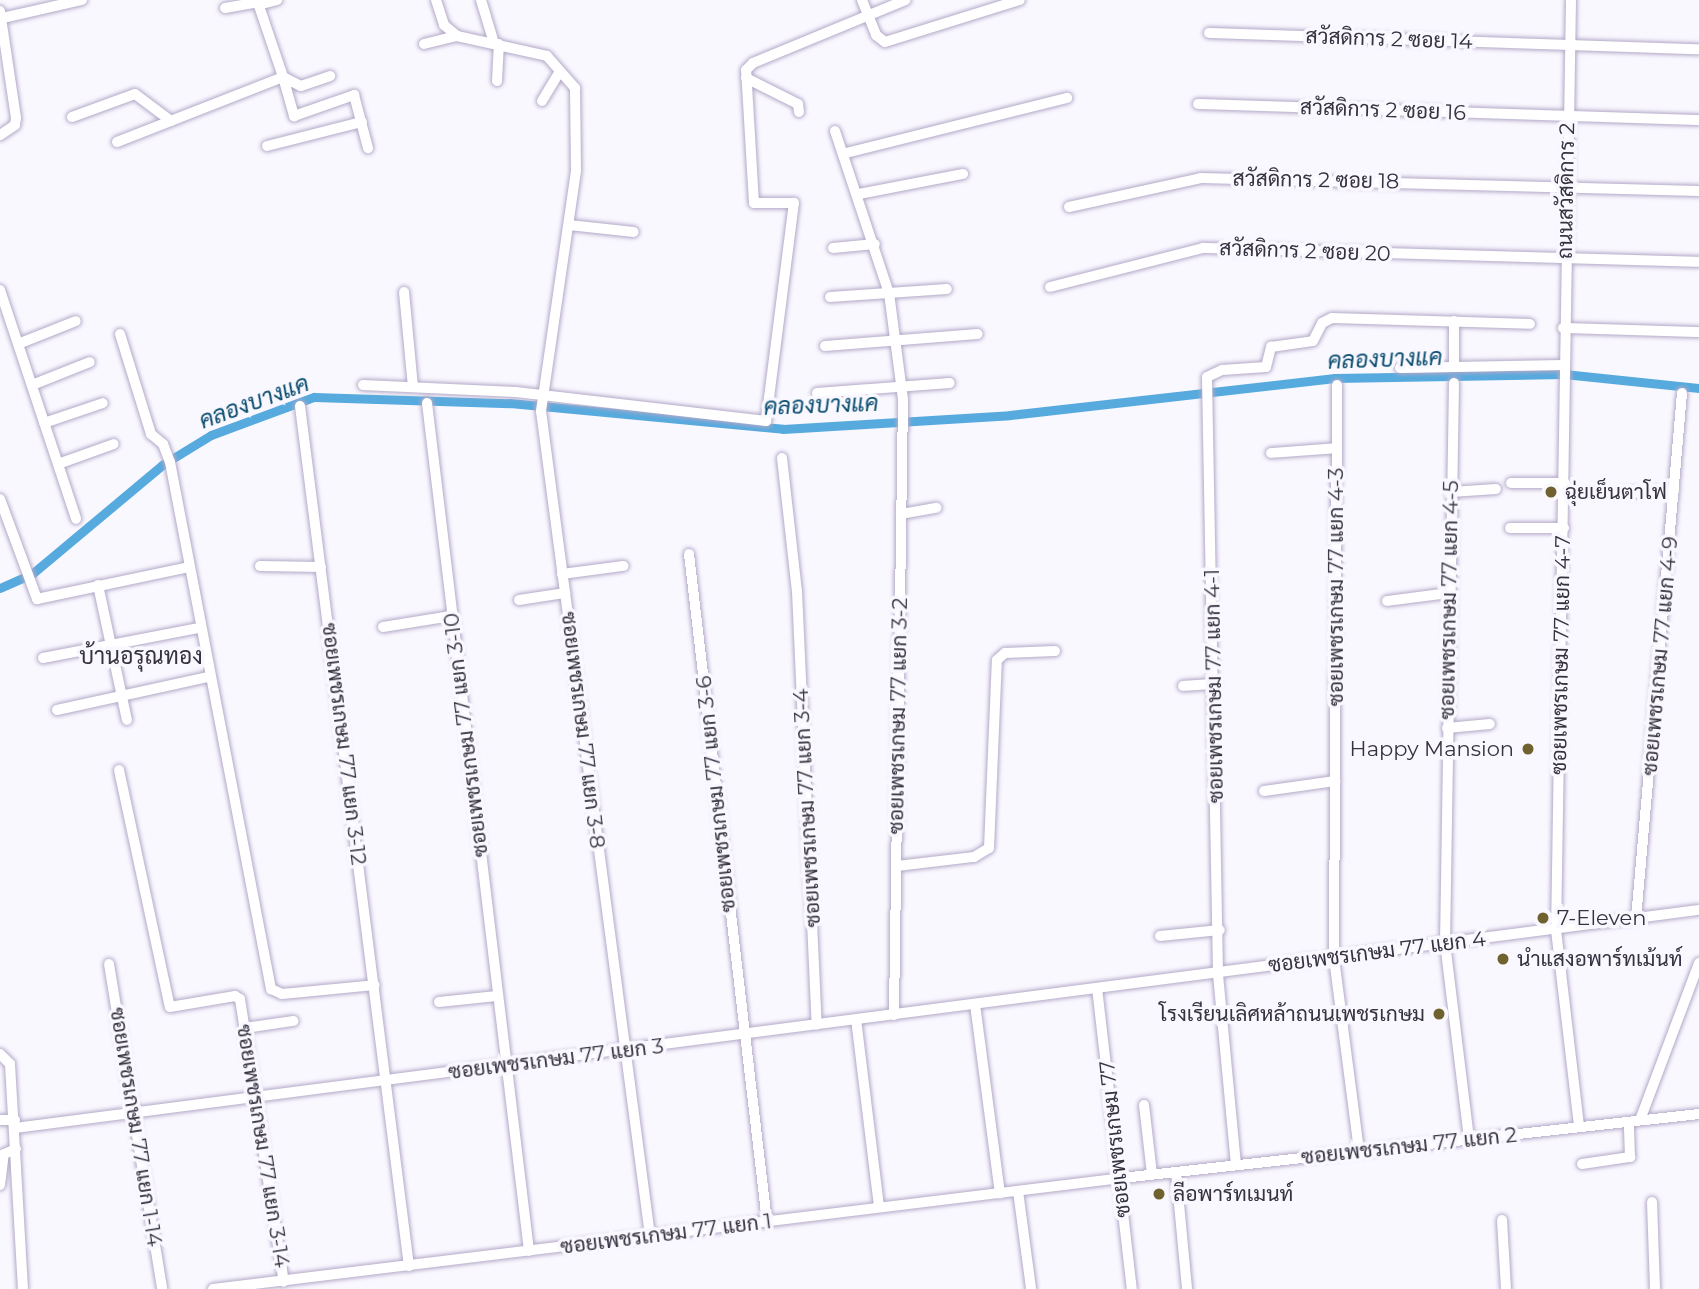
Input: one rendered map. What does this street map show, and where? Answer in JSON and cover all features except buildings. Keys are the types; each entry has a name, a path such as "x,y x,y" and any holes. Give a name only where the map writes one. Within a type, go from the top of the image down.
{"street":[{"path":"0,135 15,125 16,118 2,44 3,14 82,0"},
{"path":"225,8 277,0"},
{"path":"436,0 444,25 457,36"},
{"path":"481,0 496,44 497,81"},
{"path":"862,0 876,35 891,42 1020,0"},
{"path":"363,385 544,395 766,421 794,203 754,203 746,70 753,63 906,0"},
{"name":"ถนนสวัสดิการ 2","path":"1562,381 1571,0"},
{"path":"258,2 294,117 352,94 368,148"},
{"name":"สวัสดิการ 2 ซอย 14","path":"1209,33 1699,48"},
{"path":"425,44 457,36 547,56 560,71 542,101"},
{"name":"ซอยเพชรเกษม 77 แยก 3-8","path":"560,71 575,88 576,171 541,411 650,1236"},
{"path":"117,142 283,77 301,86 330,76"},
{"path":"746,78 798,104 800,111"},
{"path":"72,117 135,94 171,121"},
{"path":"846,153 1067,98"},
{"name":"สวัสดิการ 2 ซอย 16","path":"1198,104 1699,120"},
{"path":"267,146 362,122"},
{"name":"ซอยเพชรเกษม 77 แยก 3-2","path":"835,131 846,153 889,293 901,386 903,416 894,1015"},
{"path":"859,194 963,174"},
{"name":"สวัสดิการ 2 ซอย 18","path":"1069,207 1201,178 1699,191"},
{"path":"569,225 634,232"},
{"path":"833,248 875,244"},
{"name":"สวัสดิการ 2 ซอย 20","path":"1050,287 1203,248 1699,262"},
{"path":"830,297 947,289"},
{"path":"0,290 76,519"},
{"path":"404,292 413,387"},
{"name":"ซอยเพชรเกษม 77 แยก 4-1","path":"1236,1165 1218,973 1220,930 1215,684 1206,383 1215,372 1266,367 1271,347 1313,341 1326,320 1454,321"},
{"path":"18,344 76,321"},
{"path":"1454,367 1454,321 1530,324"},
{"path":"1563,328 1699,332"},
{"path":"120,334 151,434 166,450 208,677 271,989 282,994 375,985"},
{"path":"825,346 978,334"},
{"path":"32,385 90,362"},
{"path":"1400,368 1562,365"},
{"name":"ซอยเพชรเกษม 77 แยก 4-7","path":"1562,381 1565,483 1556,930 1579,1127"},
{"path":"817,393 950,383"},
{"name":"ซอยเพชรเกษม 77 แยก 4-5","path":"1454,383 1445,943 1469,1139"},
{"name":"ซอยเพชรเกษม 77 แยก 4-3","path":"1337,385 1334,958 1359,1151"},
{"name":"ซอยเพชรเกษม 77 แยก 4-9","path":"1636,919 1682,393"},
{"path":"44,423 103,403"},
{"name":"ซอยเพชรเกษม 77 แยก 3-10","path":"427,404 529,1251"},
{"name":"ซอยเพชรเกษม 77 แยก 3-12","path":"300,405 409,1266"},
{"path":"58,464 114,444"},
{"path":"1271,453 1337,449"},
{"name":"ซอยเพชรเกษม 77 แยก 3-4","path":"782,458 797,591 817,1025"},
{"path":"1511,483 1565,483"},
{"path":"1451,492 1496,489"},
{"path":"1624,493 1674,491"},
{"path":"0,499 37,600 189,567"},
{"path":"901,514 936,508"},
{"path":"1510,528 1564,528"},
{"name":"ซอยเพชรเกษม 77 แยก 3-6","path":"689,554 743,1035 767,1222"},
{"path":"261,566 321,567"},
{"path":"562,574 623,566"},
{"path":"99,585 127,720"},
{"path":"519,600 565,593"},
{"path":"1387,601 1449,593"},
{"path":"383,627 451,616"},
{"path":"43,658 199,628"},
{"path":"897,866 974,857 989,848 998,660 1005,653 1055,651"},
{"path":"57,710 208,677"},
{"path":"1183,686 1215,684"},
{"path":"1447,728 1490,724"},
{"name":"ซอยเพชรเกษม 77 แยก 3-14","path":"119,770 170,1007 236,996 242,1010 284,1282"},
{"path":"1264,791 1335,781"},
{"name":"ซอยเพชรเกษม 77 แยก 4","path":"1097,988 1556,930 1699,909"},
{"path":"1160,936 1220,930"},
{"path":"1582,1164 1630,1157 1634,1121 1699,963"},
{"name":"ซอยเพชรเกษม 77 แยก 1-14","path":"109,964 162,1289"},
{"name":"ซอยเพชรเกษม 77 แยก 3","path":"0,1120 15,1124 134,1114 1097,988"},
{"name":"ซอยเพชรเกษม 77","path":"1097,988 1132,1289"},
{"path":"439,1002 497,996"},
{"path":"975,1004 1000,1193"},
{"path":"856,1019 879,1207"},
{"path":"245,1028 293,1021"},
{"path":"0,1054 10,1064 23,1289"},
{"path":"1144,1105 1152,1174"},
{"name":"ซอยเพชรเกษม 77 แยก 2","path":"1118,1178 1699,1114"},
{"path":"0,1185 4,1154 16,1149"},
{"path":"1176,1172 1186,1289"},
{"name":"ซอยเพชรเกษม 77 แยก 1","path":"213,1289 1118,1178"},
{"path":"1018,1191 1031,1289"},
{"path":"1652,1202 1655,1289"},
{"path":"1502,1220 1506,1289"}],"waterway":[{"name":"คลองบางแค","path":"0,588 33,573 162,465 211,435 314,397 510,403 783,429 1010,415 1335,378 1564,374 1699,388"}],"place":[{"name":"ฉุ่ยเย็นตาโฟ","path":"1551,492"},
{"name":"Happy Mansion","path":"1528,749"},
{"name":"7-Eleven","path":"1543,918"},
{"name":"นำแสงอพาร์ทเม้นท์","path":"1503,959"},
{"name":"โรงเรียนเลิศหล้าถนนเพชรเกษม","path":"1439,1014"},
{"name":"ลีอพาร์ทเมนท์","path":"1159,1194"}],"district":[{"name":"บ้านอรุณทอง","path":"141,656"}]}
